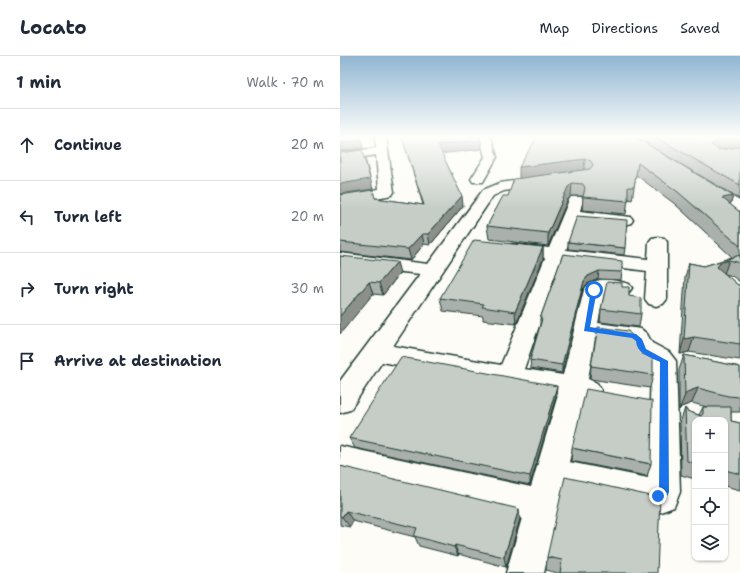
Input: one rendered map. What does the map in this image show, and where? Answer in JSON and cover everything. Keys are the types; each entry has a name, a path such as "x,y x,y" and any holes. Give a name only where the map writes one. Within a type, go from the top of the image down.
{"street":[{"path":"340,200 387,192 383,161"},
{"path":"478,179 489,161"},
{"path":"342,397 434,270 462,243 488,192 500,187 561,179"},
{"path":"693,179 740,208"},
{"path":"509,376 573,208 625,220"},
{"path":"656,299 658,242"},
{"path":"493,246 657,266"},
{"path":"340,259 434,270"},
{"path":"525,573 573,388 595,288 600,286 622,288"},
{"path":"551,473 658,496 662,495 664,492 652,402 664,361 661,358 644,351 640,347 639,340 633,336 586,329"},
{"path":"376,352 610,394"},
{"path":"340,460 542,506"}],"building":[{"path":"340,161 365,161 370,179 340,184"},
{"path":"410,161 446,161 462,196 428,234 422,234 408,249 340,242 340,195 373,190 375,198 424,205"},
{"path":"523,161 567,161 519,167"},
{"path":"591,161 675,161 733,196 722,198 740,212 740,246 678,192 638,163 634,187 628,187 628,201 583,197 585,188 583,184 572,183 568,187 548,233 487,226 503,196 508,196 514,179 590,169 593,165"},
{"path":"698,161 740,161 740,185"},
{"path":"577,216 627,220 625,248 568,242"},
{"path":"474,240 543,247 515,312 482,307 484,304 440,298"},
{"path":"563,254 622,261 622,272 599,271 588,276 584,281 562,365 530,360 542,319 540,319"},
{"path":"740,255 740,264 729,260 721,262 717,267 738,285 740,285 740,344 694,337 684,339 689,263 704,266"},
{"path":"340,256 397,262 379,283 369,282 340,316"},
{"path":"607,282 622,283 622,287 629,287 629,296 641,298 641,314 601,309"},
{"path":"598,327 628,331 642,347 642,354 653,356 653,375 591,366"},
{"path":"684,355 740,367 740,397 728,396 698,388 687,392 685,395"},
{"path":"401,357 557,386 530,476 349,438"},
{"path":"586,389 652,401 651,464 572,448"},
{"path":"703,407 731,407 731,421 740,423 740,474 728,471 728,417 692,417 692,462 687,461 685,408 687,411 701,416 703,414"},
{"path":"340,466 519,509 504,557 455,545 454,547 414,536 417,528 346,511 342,517 340,516"},
{"path":"565,477 660,498 657,573 560,573 562,560 547,557"}],"route":[{"path":"594,290 586,329 638,338 640,347 644,351 661,358 664,361 664,492 662,495 658,496"}]}
